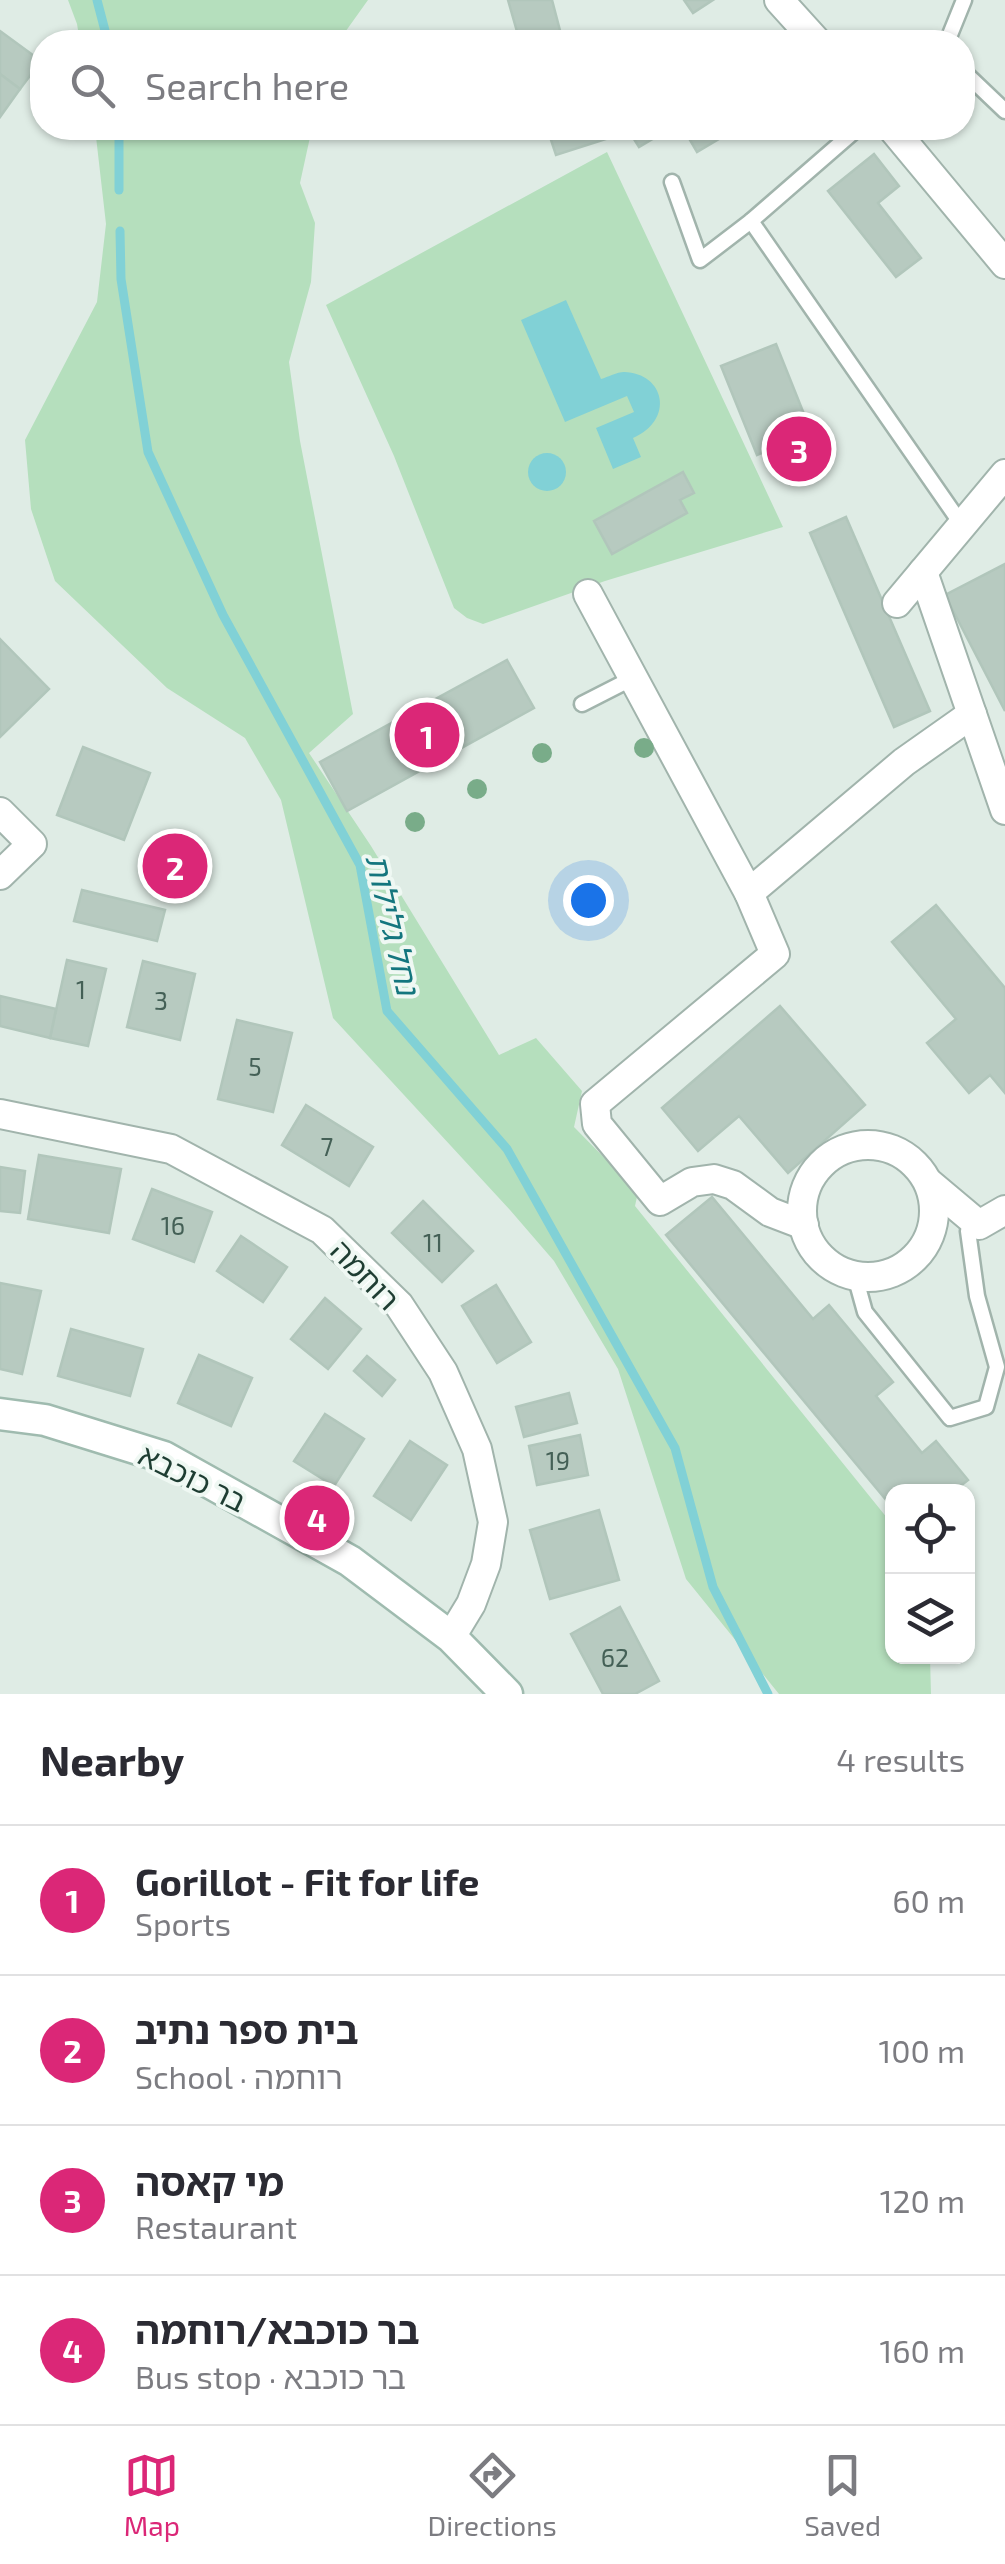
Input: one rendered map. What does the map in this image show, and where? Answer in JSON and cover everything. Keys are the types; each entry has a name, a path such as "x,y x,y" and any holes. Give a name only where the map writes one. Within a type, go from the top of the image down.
{"street":[{"path":"780,0 806,30"},
{"path":"902,140 1005,264"},
{"path":"897,603 1005,474"},
{"path":"923,572 1005,810"},
{"path":"588,594 749,893 775,954 595,1104 597,1124 660,1201 692,1182 714,1179 733,1185 770,1212 804,1226"},
{"path":"749,893 904,762 972,714"},
{"path":"0,812 32,844 0,876"},
{"name":"רוחמה","path":"0,1114 171,1149 322,1230 400,1305 442,1372 477,1449 493,1522 486,1564 471,1604 451,1636"},
{"path":"929,1182 934,1219 929,1237 907,1265 873,1277 855,1276 837,1270 810,1244 802,1204 808,1182 821,1164 838,1152 859,1145 881,1145 901,1153 918,1166 974,1228"},
{"path":"920,1252 1005,1210"},
{"name":"בר כוכבא","path":"0,1414 45,1420 164,1456 350,1561 451,1636 507,1694"}],"lane":[{"path":"952,30 964,0"},
{"path":"975,82 1005,111"},
{"path":"672,182 700,260 752,221 844,140"},
{"path":"752,221 962,525"},
{"path":"582,704 633,678"},
{"path":"855,1276 865,1312 950,1418 986,1407 1001,1370 977,1296 974,1228"}],"green space":[{"path":"68,0 368,0 347,30 78,30"},
{"path":"96,140 309,140 300,183 315,223 311,282 289,362 300,441 353,714 309,753 499,1055 536,1038 582,1091 574,1127 638,1192 635,1206 885,1515 885,1664 930,1664 931,1694 779,1694 686,1579 618,1369 554,1261 333,1018 281,800 245,738 167,688 55,581 31,509 25,440 97,302 106,224"},
{"path":"607,152 783,527 605,581 483,624 454,608 394,456 326,305"}],"water":[{"path":"566,300 601,379 621,372 638,374 649,380 660,399 655,420 633,438 641,457 613,469 596,428 634,412 627,396 565,422 521,320"},
{"path":"547,453 561,458 566,472 561,486 547,491 533,486 528,472 533,458"}],"building":[{"path":"508,0 552,0 560,30 517,30"},
{"path":"684,0 713,0 693,13"},
{"path":"0,31 30,53 30,76 20,89 0,74"},
{"path":"0,74 20,89 0,117"},
{"path":"551,140 603,140 556,155"},
{"path":"690,140 717,140 697,152"},
{"path":"874,154 899,186 878,203 921,258 896,277 828,191"},
{"path":"776,344 826,469 790,484 775,447 757,455 721,366"},
{"path":"683,472 694,493 680,500 687,513 612,554 594,521"},
{"path":"846,517 930,711 894,727 810,533"},
{"path":"1005,564 1005,711 945,595"},
{"path":"0,639 49,689 0,737"},
{"path":"507,660 534,708 347,811 320,762"},
{"path":"83,747 150,773 124,840 57,815"},
{"path":"82,890 165,910 157,941 74,921"},
{"path":"936,905 1005,988 1005,1093 990,1075 969,1093 927,1043 956,1019 892,942"},
{"path":"67,960 106,969 88,1046 50,1038"},
{"path":"143,961 195,974 180,1040 127,1027"},
{"path":"0,996 56,1009 50,1038 0,1026"},
{"path":"780,1006 865,1105 788,1173 739,1116 698,1151 662,1108"},
{"path":"237,1020 292,1033 273,1112 218,1099"},
{"path":"306,1105 373,1147 349,1186 282,1145"},
{"path":"39,1155 121,1169 109,1233 28,1219"},
{"path":"0,1167 25,1171 20,1213 0,1211"},
{"path":"152,1189 212,1212 194,1262 133,1239"},
{"path":"712,1197 813,1319 829,1305 893,1382 876,1396 922,1453 936,1441 968,1480 963,1484 885,1484 885,1499 666,1235"},
{"path":"423,1201 473,1251 442,1282 392,1233"},
{"path":"241,1236 287,1267 263,1302 217,1271"},
{"path":"0,1283 41,1291 22,1374 0,1369"},
{"path":"496,1285 531,1342 497,1363 462,1306"},
{"path":"325,1298 361,1329 328,1369 291,1339"},
{"path":"71,1329 143,1349 130,1396 58,1376"},
{"path":"199,1355 252,1378 231,1426 178,1403"},
{"path":"367,1356 395,1380 382,1396 354,1371"},
{"path":"569,1393 577,1423 524,1437 516,1407"},
{"path":"325,1414 364,1439 334,1486 294,1461"},
{"path":"580,1435 588,1475 537,1485 529,1446"},
{"path":"410,1441 447,1465 411,1520 374,1496"},
{"path":"599,1510 619,1580 550,1599 530,1530"},
{"path":"620,1607 659,1681 635,1694 603,1694 571,1634"}],"waterway":[{"name":"נחל גלילות","path":"97,0 105,30"},
{"name":"נחל גלילות","path":"119,140 119,190"},
{"name":"נחל גלילות","path":"120,231 121,279 148,452 223,615 360,865 387,1011 507,1149 675,1448 713,1587 768,1694"}],"place":[{"name":"מי קאסה","path":"799,449"},
{"name":"Gorillot - Fit for life","path":"427,735"},
{"name":"בית ספר נתיב","path":"175,866"},
{"name":"בר כוכבא/רוחמה","path":"317,1518"}]}
